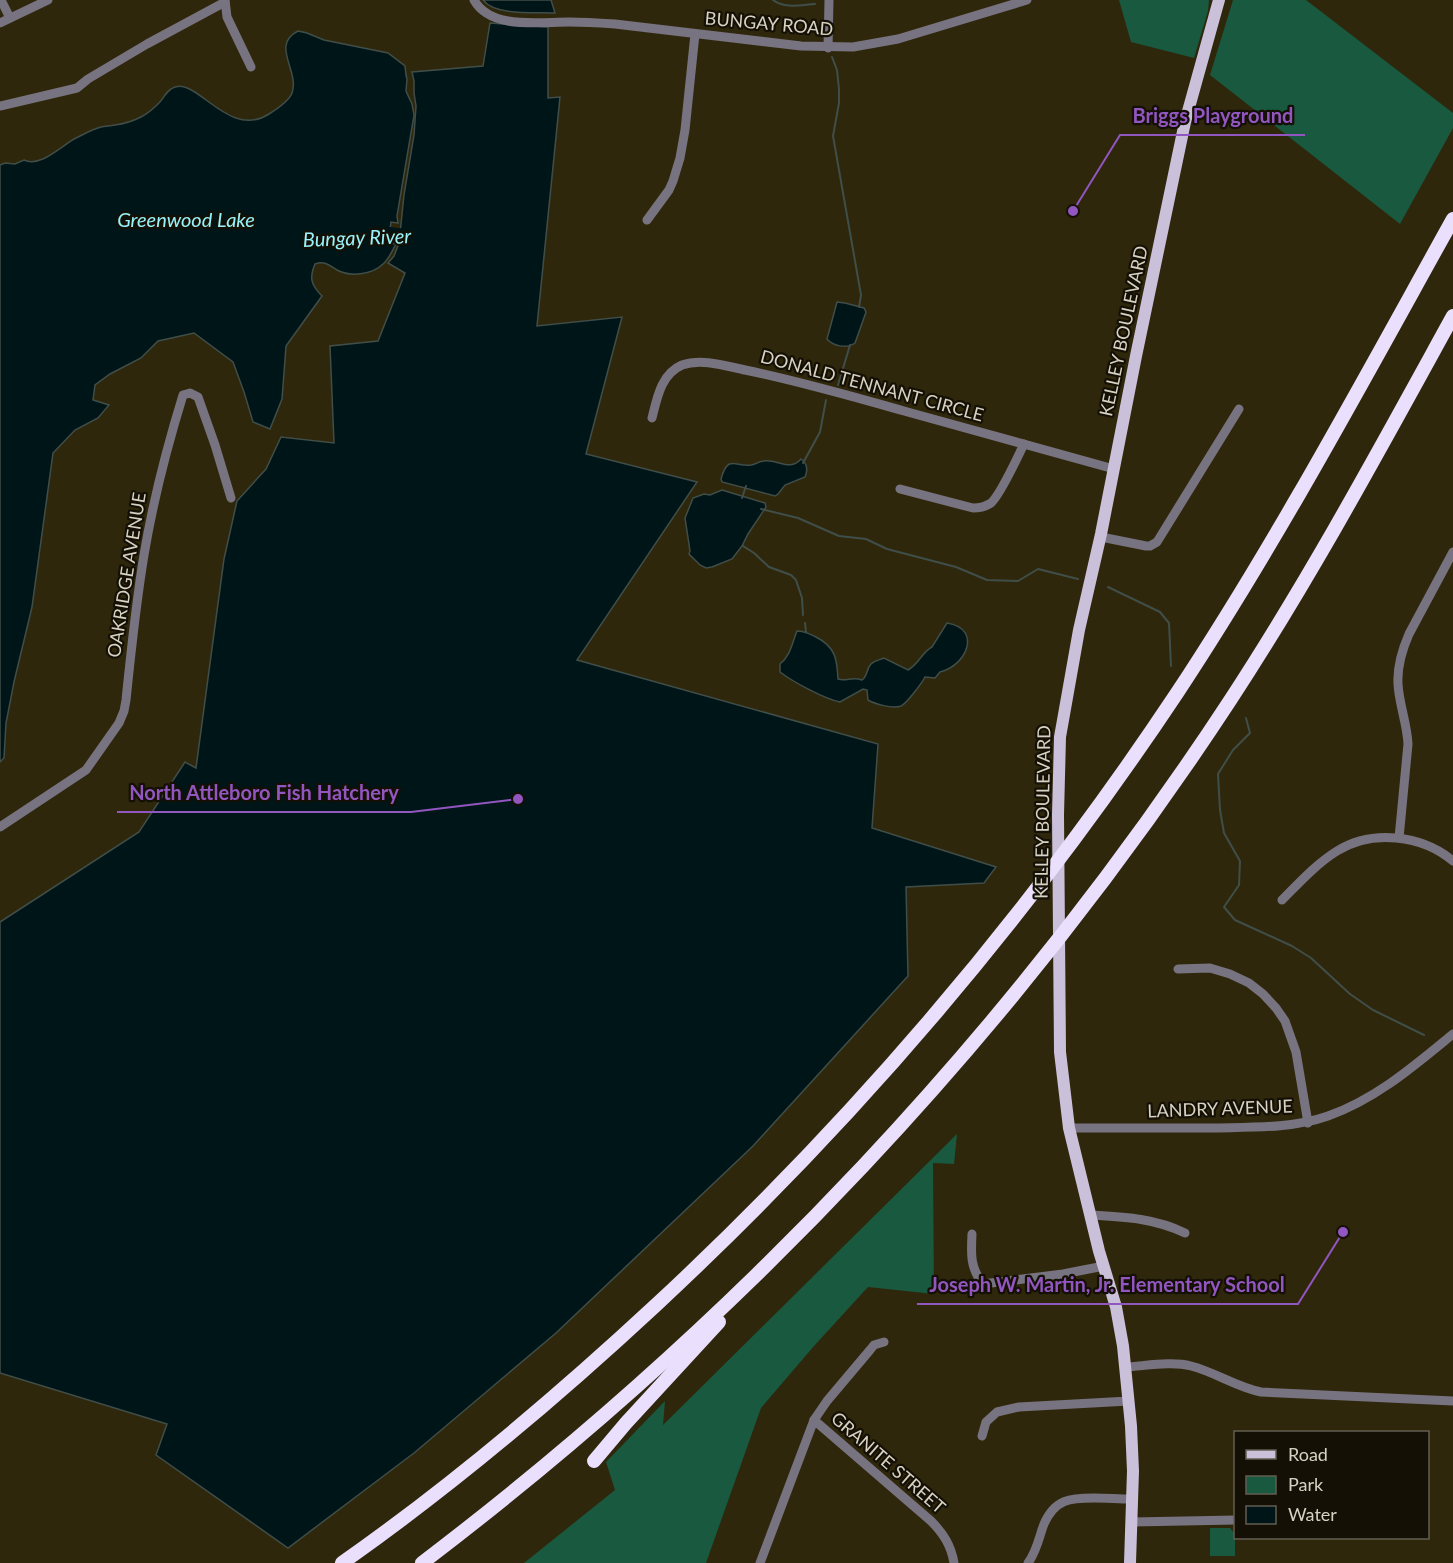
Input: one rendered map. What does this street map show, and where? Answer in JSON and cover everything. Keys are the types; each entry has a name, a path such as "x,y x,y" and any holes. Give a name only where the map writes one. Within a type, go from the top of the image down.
{"highway":[{"path":"342,1563 423,1503 508,1435 592,1364 666,1296 757,1208 820,1142 906,1048 970,971 1099,806 1206,648 1296,500 1453,219"},
{"path":"594,1461 626,1423 800,1232 876,1153 967,1051 1054,944 1152,813 1229,701 1302,585 1353,498 1453,316"},
{"path":"422,1563 538,1471 621,1401 716,1314 800,1232"}],"main road":[{"name":"KELLEY BOULEVARD","path":"1130,1563 1133,1471 1125,1366 1116,1307 1069,1128 1060,1052 1058,815 1060,737 1079,630 1101,537 1185,122 1218,1"}],"street":[{"path":"1,0 10,18"},
{"path":"0,23 48,0"},
{"name":"BUNGAY ROAD","path":"474,0 484,13 508,22 592,22 828,48 891,41 1027,0"},
{"path":"828,48 829,0"},
{"path":"0,106 77,88 147,44 225,1 228,17 251,67"},
{"path":"647,220 669,190 680,158 695,34"},
{"name":"DONALD TENNANT CIRCLE","path":"652,418 661,386 669,374 690,363 709,363 795,381 1114,469"},
{"name":"OAKRIDGE AVENUE","path":"0,827 86,770 119,723 126,700 144,553 157,490 183,395 190,393 198,398 231,498"},
{"path":"1101,537 1146,546 1157,542 1239,409"},
{"path":"900,489 973,508 985,507 996,496 1024,444"},
{"path":"1399,838 1408,744 1398,684 1398,669 1409,634 1453,552"},
{"path":"1282,900 1318,865 1338,850 1371,839 1399,838 1425,844 1453,861"},
{"path":"1178,969 1210,968 1230,974 1249,983 1276,1008 1285,1021 1296,1052 1308,1123"},
{"name":"LANDRY AVENUE","path":"1069,1128 1261,1127 1308,1123 1330,1116 1367,1099 1394,1083 1453,1034"},
{"path":"1090,1215 1152,1220 1185,1233"},
{"path":"972,1234 971,1260 976,1276 983,1284 1063,1274 1104,1266"},
{"path":"760,1563 814,1420 874,1345 884,1342"},
{"path":"1125,1366 1189,1365 1261,1392 1453,1401"},
{"path":"982,1436 986,1422 997,1412 1019,1407 1129,1401"},
{"name":"GRANITE STREET","path":"814,1420 942,1532 950,1545 954,1563"},
{"path":"1028,1563 1047,1519 1060,1503 1078,1498 1132,1499"},
{"path":"1132,1522 1234,1520"}],"green space":[{"path":"1119,0 1209,0 1194,58 1131,42"},
{"path":"1233,0 1306,0 1453,113 1453,128 1400,224 1210,75"},
{"path":"957,1134 954,1164 933,1163 934,1294 868,1287 761,1408 706,1563 524,1563 615,1490 606,1462 665,1401 663,1425"},
{"path":"1210,1528 1230,1528 1234,1533 1235,1556 1210,1556"}],"water":[{"path":"483,0 551,0 555,13 506,11 497,9"},
{"path":"490,23 548,27 548,98 560,97 537,326 622,317 586,454 697,482 577,660 878,744 872,828 996,867 984,883 906,887 908,976 753,1146 556,1333 414,1453 288,1548 156,1455 167,1424 0,1373 0,922 139,832 185,762 196,768 224,559 237,501 266,469 281,437 334,443 330,346 378,341 405,273 388,263 394,256 399,243 414,135 416,106 412,72 483,66"},
{"name":"Greenwood Lake","path":"298,31 324,40 388,53 405,66 406,91 414,115 397,216 398,223 391,222 388,243 396,244 385,262 367,273 348,274 325,263 315,264 312,281 322,296 286,346 282,399 270,429 253,422 233,362 194,333 158,341 141,358 110,374 95,385 93,400 109,405 98,418 75,430 53,453 32,607 6,723 4,758 0,762 0,165 15,164 24,160 37,161 92,130 138,118 155,107 169,90 180,86 191,90 239,119 254,120 269,114 286,102 292,93 292,76 286,44 290,37"},
{"path":"837,302 864,308 866,312 855,343 852,345 840,346 827,339"},
{"path":"801,459 807,467 805,477 785,485 775,496 722,482 721,479 726,467 733,463 751,465 769,461 793,465"},
{"path":"722,490 765,503 766,507 732,559 706,568 689,554 685,518 693,498"},
{"path":"947,623 965,632 967,648 957,663 940,672 935,678 925,677 901,706 871,702 868,700 867,690 863,689 840,702 809,690 780,672 780,664 789,653 797,631 809,634 828,645 836,660 838,679 862,680 871,664 884,658 908,670 932,647"}],"waterway":[{"path":"773,0 798,6 815,4"},
{"path":"832,57 837,70 839,89 833,136 861,295 859,307"},
{"name":"Bungay River","path":"389,234 416,237"},
{"path":"838,385 850,345"},
{"path":"803,463 820,432 826,400"},
{"path":"742,498 746,486"},
{"path":"761,509 798,518 839,536 866,539 887,549 956,567 987,580 1018,581 1038,569 1078,579"},
{"path":"743,546 769,567 791,575 796,580 802,598 803,615"},
{"path":"1108,587 1160,612 1169,623 1171,666"},
{"path":"805,623 806,632"},
{"path":"1246,718 1250,733 1233,750 1218,774 1224,833 1240,861 1239,885 1224,907 1235,920 1292,946 1311,958 1350,994 1373,1010 1424,1035"}],"place":[{"name":"Briggs Playground","path":"1073,211"},
{"name":"North Attleboro Fish Hatchery","path":"518,799"},
{"name":"Joseph W. Martin, Jr. Elementary School","path":"1343,1232"}]}
